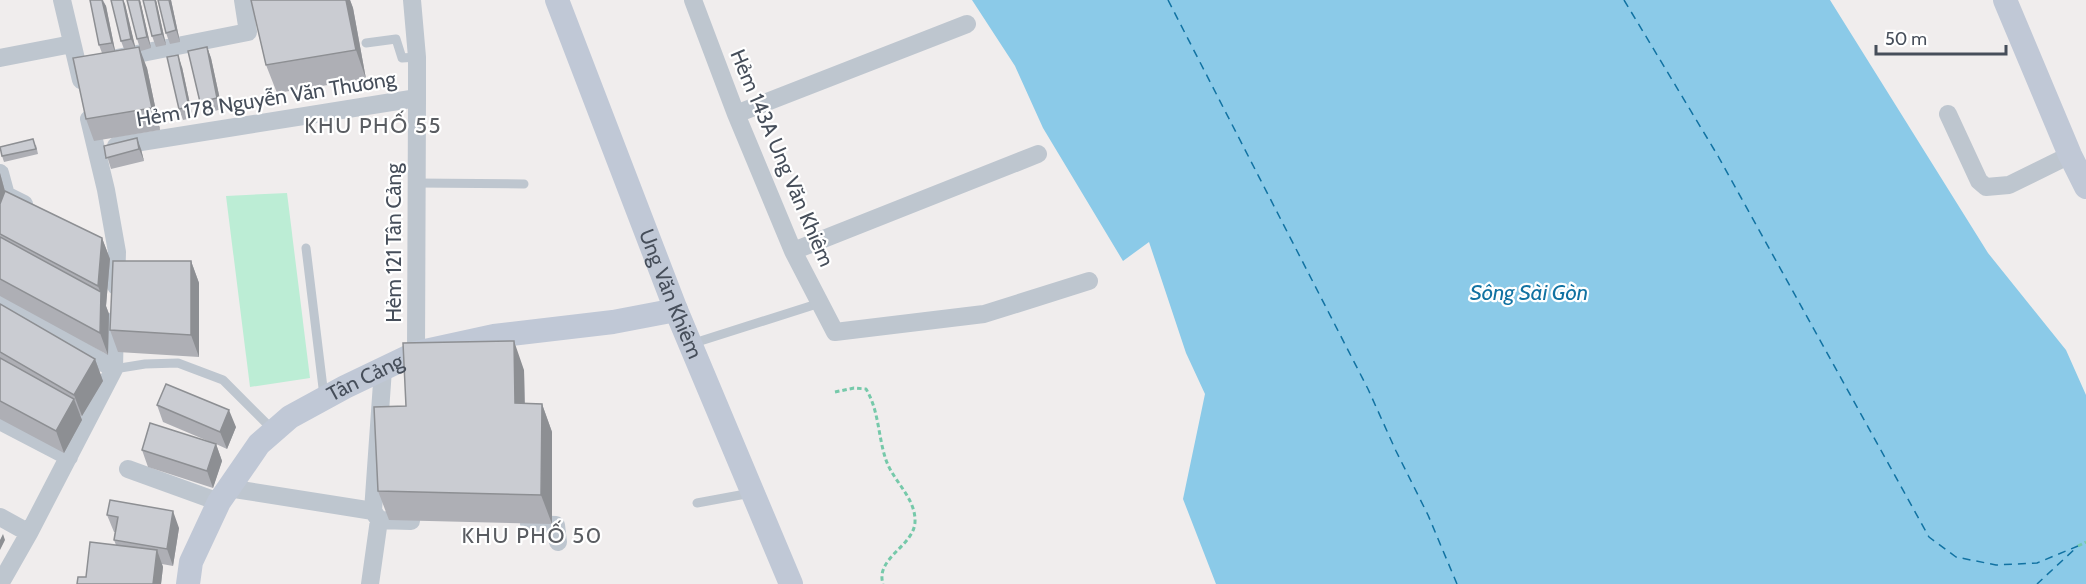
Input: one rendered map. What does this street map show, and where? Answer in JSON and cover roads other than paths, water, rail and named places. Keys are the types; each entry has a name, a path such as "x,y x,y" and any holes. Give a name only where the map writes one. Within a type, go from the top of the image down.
{"main road":[{"name":"Ung Văn Khiêm","path":"557,0 676,310 791,584"},
{"path":"2005,0 2070,155 2086,187"},
{"name":"Tân Cảng","path":"188,584 191,562 223,495 259,444 290,417 416,353 494,336 613,322 676,310"}],"street":[{"path":"0,584 114,369 117,252 62,0"},
{"path":"77,67 248,32 243,0"},
{"name":"Hẻm 178 Nguyễn Văn Thương","path":"96,149 417,98 417,57 412,0"},
{"name":"Hẻm 143A Ung Văn Khiêm","path":"693,0 736,114 793,251 835,332 984,314 1089,281"},
{"path":"736,114 967,24"},
{"path":"0,58 72,44"},
{"name":"Hẻm 121 Tân Cảng","path":"416,353 417,98"},
{"path":"1948,114 1979,182 1986,187 2009,185 2070,155"},
{"path":"793,251 1038,154"},
{"path":"0,173 3,200 36,211"},
{"path":"97,242 117,252"},
{"path":"0,302 114,369"},
{"path":"370,584 376,516 382,369"},
{"path":"0,421 69,457"},
{"path":"129,469 223,495 424,521"},
{"path":"0,518 29,533"},
{"path":"517,524 556,525 558,542"}],"lane":[{"path":"366,43 396,39 402,58 417,57"},
{"path":"416,183 524,184"},
{"path":"306,248 324,399"},
{"path":"691,344 820,303"},
{"path":"114,369 145,364 178,363 223,380 274,431"},
{"path":"697,503 753,492"}],"water":[{"name":"Sông Sài Gòn","path":"972,0 1830,0 1988,253 2066,350 2086,395 2086,584 1216,584 1183,499 1205,394 1186,353 1149,242 1123,261 1043,128 1015,66"}],"district":[{"name":"KHU PHỐ 55","path":"373,125"},
{"name":"KHU PHỐ 50","path":"532,535"}]}
